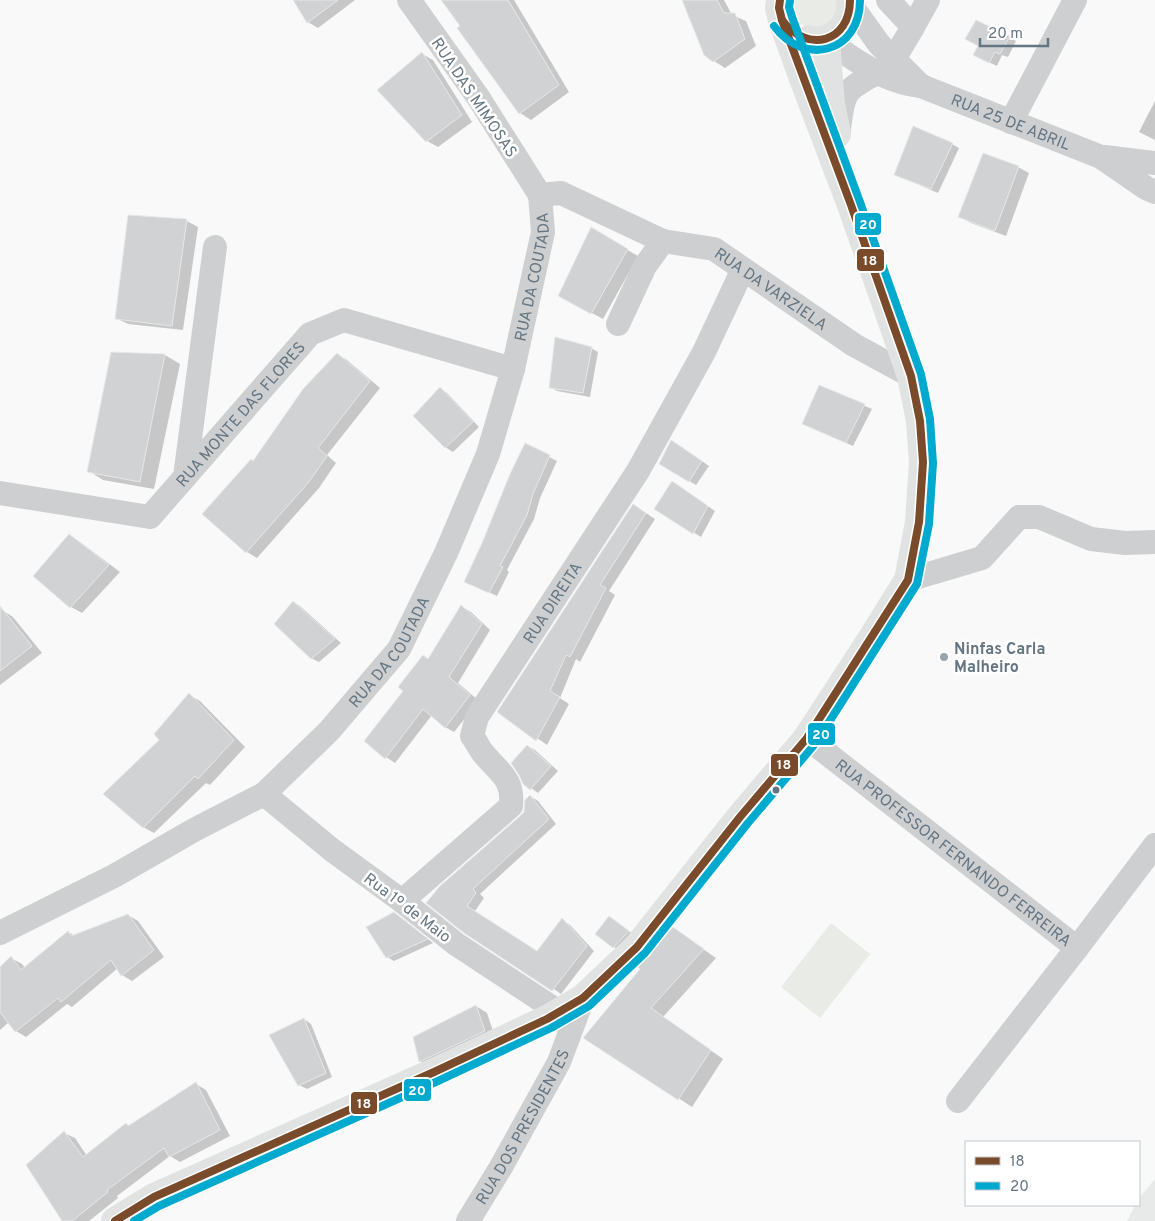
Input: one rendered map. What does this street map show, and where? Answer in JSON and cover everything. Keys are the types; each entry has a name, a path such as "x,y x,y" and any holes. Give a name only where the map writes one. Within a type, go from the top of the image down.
{"main road":[{"path":"778,7 790,30 800,37 814,40 826,39 844,26 849,18 850,3"},
{"path":"115,1221 154,1198 434,1072 564,1021 583,998 637,947 740,817 807,738 908,580 919,522 922,462 920,421 911,376 851,205 778,7"},
{"path":"826,39 831,104 851,205"}],"street":[{"name":"RUA DAS MIMOSAS","path":"409,0 478,97 540,195"},
{"path":"888,0 913,27"},
{"path":"838,139 842,103 848,90 886,66 913,27 928,0"},
{"path":"1011,122 1075,0"},
{"path":"850,3 865,26 886,66"},
{"name":"RUA 25 DE ABRIL","path":"826,39 841,51 886,66 898,82 921,86 1100,157 1155,192"},
{"name":"RUA 25 DE ABRIL","path":"1100,157 1155,163"},
{"name":"RUA DA VARZIELA","path":"540,195 561,193 663,240 714,249 854,345 911,376"},
{"name":"RUA DA COUTADA","path":"0,933 114,876 194,830 264,794 329,731 399,649 446,553 488,454 513,369 543,232 540,195"},
{"path":"618,324 644,266 663,240"},
{"path":"185,477 215,247"},
{"name":"RUA DIREITA","path":"402,901 511,806 512,793 504,776 482,752 472,736 477,717 638,471 704,352 743,269"},
{"name":"RUA MONTE DAS FLORES","path":"0,493 150,518 310,334 344,320 513,369"},
{"path":"908,580 982,558 1019,517 1038,517 1091,539 1125,543 1155,542"},
{"name":"RUA PROFESSOR FERNANDO FERREIRA","path":"807,738 1078,948"},
{"name":"Rua 1º de Maio","path":"264,794 332,850 402,901 456,944 564,1021"},
{"path":"958,1101 1155,846"},
{"name":"RUA DOS PRESIDENTES","path":"468,1221 559,1062 564,1021"}],"shaded area":[{"path":"792,0 837,0 833,17 828,23 814,28 806,27 794,16"},
{"path":"831,923 870,954 820,1018 781,987"},
{"path":"1155,1179 1155,1221 1127,1221 1134,1206 1140,1206 1140,1197"}],"building":[{"path":"293,0 338,0 307,23"},
{"path":"441,0 508,0 559,85 519,114 457,28 460,26"},
{"path":"682,0 717,0 724,13 735,13 745,39 713,62 704,55"},
{"path":"976,20 1010,36 1000,54 995,52 989,63 973,55 978,46 965,39"},
{"path":"422,52 462,115 426,142 377,90"},
{"path":"913,126 953,143 931,189 894,175"},
{"path":"983,153 1019,166 995,231 958,217"},
{"path":"128,215 187,219 172,326 115,319"},
{"path":"591,227 628,249 591,314 558,296"},
{"path":"555,337 592,347 583,393 549,388"},
{"path":"111,352 165,354 140,482 87,472"},
{"path":"337,353 370,381 318,448 327,456 308,483 246,553 202,514 251,459 253,461 303,389"},
{"path":"819,385 865,404 846,443 802,424"},
{"path":"440,387 473,422 445,448 413,416"},
{"path":"671,440 702,461 689,482 659,464"},
{"path":"525,443 550,455 533,494 527,515 500,566 503,567 489,593 464,582"},
{"path":"672,481 708,506 693,534 654,509"},
{"path":"633,504 646,513 600,585 606,588 570,657 566,655 550,691 560,697 536,741 497,712"},
{"path":"69,534 109,565 70,608 33,576"},
{"path":"293,601 335,639 311,659 274,624"},
{"path":"461,605 482,624 449,677 470,695 445,728 423,709 385,759 364,741 403,691 398,687 423,655 428,659"},
{"path":"0,606 32,646 0,671"},
{"path":"189,693 234,740 198,779 195,776 143,828 103,794 159,740 154,734"},
{"path":"527,745 551,766 530,790 523,784 511,763"},
{"path":"530,795 549,819 473,889 476,893 467,906 537,951 562,918 587,946 552,991 464,933 426,903 440,886 524,812 525,800"},
{"path":"394,912 428,939 386,958 366,927"},
{"path":"128,914 154,950 121,976 111,960 61,1002 58,998 15,1032 0,1012 0,967 11,956 21,970 68,931 71,936"},
{"path":"609,916 629,931 613,948 595,934"},
{"path":"673,927 704,949 651,1008 711,1050 678,1100 583,1038 640,969 638,967"},
{"path":"476,1005 485,1031 419,1062 413,1037"},
{"path":"304,1018 326,1073 298,1086 269,1035"},
{"path":"196,1082 220,1130 169,1157 164,1148 107,1190 108,1192 72,1221 62,1221 26,1165 64,1131 83,1157 126,1123 128,1126"}],"transit line":[{"name":"18","path":"115,1221 154,1197 434,1072 547,1019 583,998 637,947 740,817 807,738 908,580 919,522 923,462 920,421 911,376 851,205 782,20 779,8 780,0"},
{"name":"18","path":"782,20 792,31 803,37 815,40 825,39 835,34 843,26 848,15 850,0"},
{"name":"20","path":"774,26 786,39 800,47 814,50 828,48 841,42 851,32 858,18 860,0"},
{"name":"20","path":"134,1221 159,1206 438,1081 551,1028 589,1006 645,953 748,823 815,744 917,584 929,524 933,463 930,419 921,374 792,17 789,7 790,1"}],"place":[{"name":"Ninfas Carla Malheiro","path":"944,657"}]}
